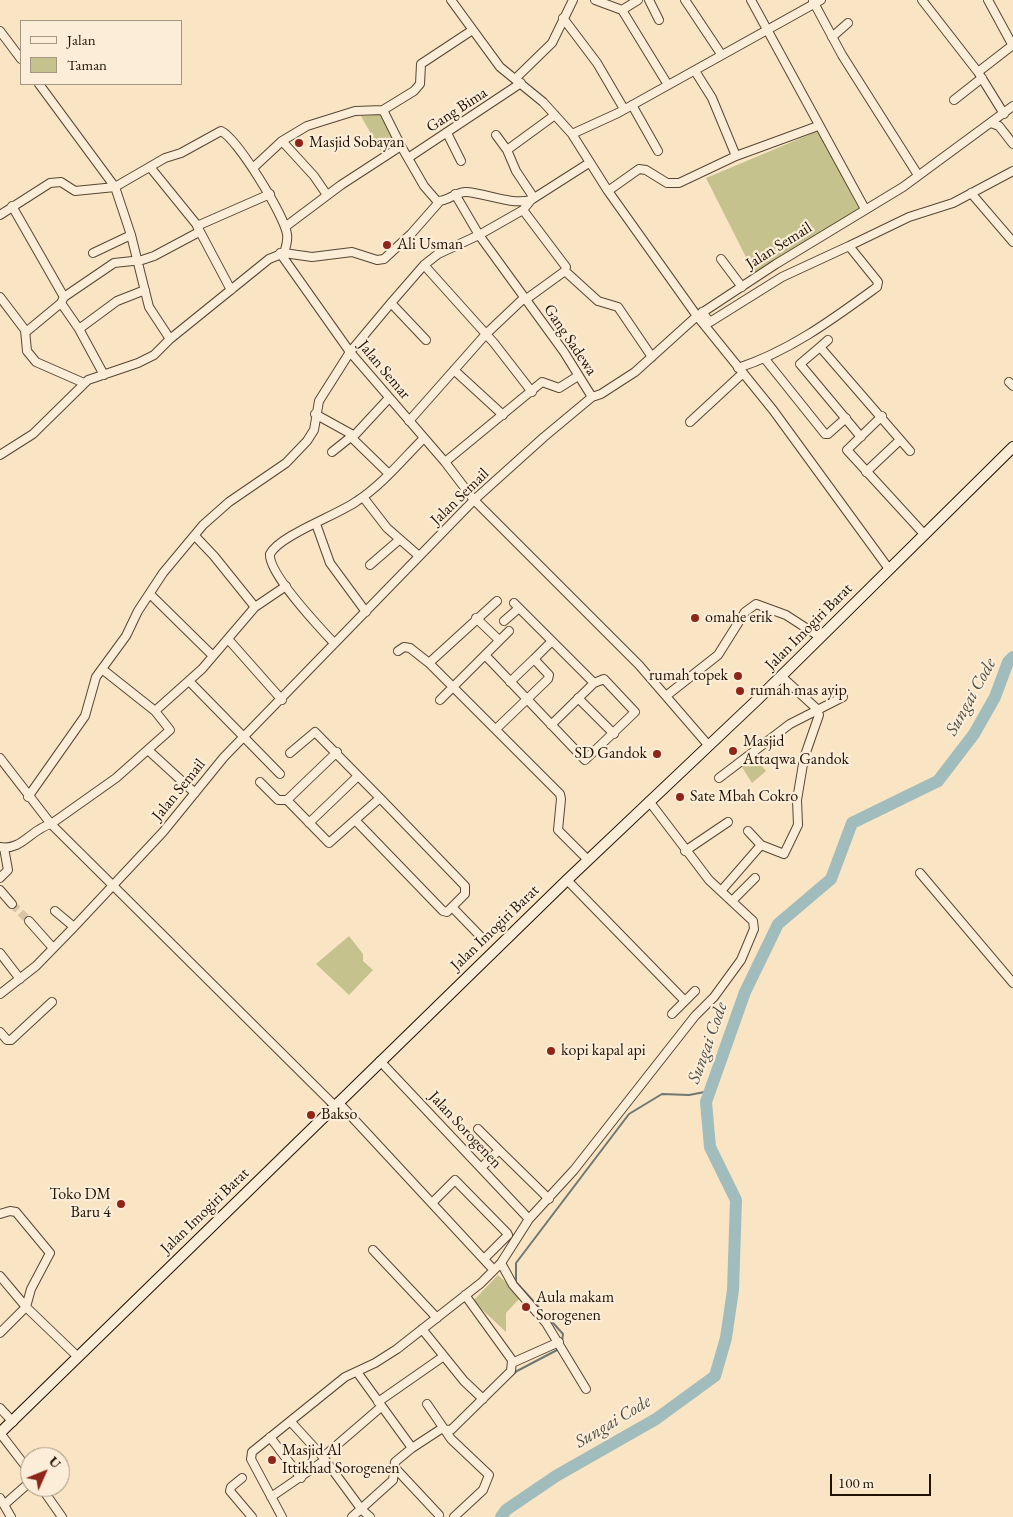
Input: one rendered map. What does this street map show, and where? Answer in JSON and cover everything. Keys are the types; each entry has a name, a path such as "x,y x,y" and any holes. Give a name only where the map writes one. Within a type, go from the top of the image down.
{"main road":[{"name":"Jalan Imogiri Barat","path":"0,1433 494,950 781,676 1013,447"}],"street":[{"path":"451,0 471,31 500,67 555,115 572,134 608,191 741,371 773,410 889,569"},
{"name":"Gang Bima","path":"408,158 447,133 518,81 552,43 573,0"},
{"path":"596,0 622,10 668,85"},
{"path":"622,10 638,0"},
{"path":"649,0 659,20"},
{"path":"685,0 721,54"},
{"path":"751,0 818,126 865,209"},
{"path":"922,0 980,75 1003,114"},
{"path":"954,100 1013,45 988,0"},
{"path":"572,134 632,105 695,71 721,54 816,1 832,37 918,175"},
{"path":"563,18 597,63 624,109"},
{"path":"832,37 848,23"},
{"path":"0,31 20,58"},
{"path":"253,168 282,141 307,126 355,111 383,110 418,88 421,81 422,63 471,31"},
{"path":"695,71 712,98 736,156"},
{"path":"40,85 115,188 131,235 149,306 170,339"},
{"path":"632,105 658,151"},
{"name":"Jalan Semail","path":"0,994 20,979 74,927 162,832 224,757 282,700 334,643 474,500 544,437 592,397 601,394 635,372 700,314 776,264 903,187 995,124 1013,106"},
{"path":"383,110 429,194 440,201"},
{"path":"507,150 555,115"},
{"path":"995,124 1013,144"},
{"path":"608,191 639,170 646,170 661,180 673,184 689,179 736,156 818,126"},
{"path":"0,215 50,183 56,182 75,192 115,188 150,167 221,131 253,168 270,194 285,227 287,236 282,253"},
{"path":"447,133 461,161"},
{"path":"496,135 507,150 529,204 562,260 565,271 598,301 618,307 652,357"},
{"path":"282,141 302,161 328,195"},
{"path":"285,227 328,195 402,146"},
{"path":"28,797 85,716 96,677 126,636 138,611 178,553 203,525 229,502 286,463 307,441 314,430 315,414 320,401 350,352 391,302 424,265 446,250 479,235 589,163"},
{"path":"150,167 198,228 231,290"},
{"path":"700,314 710,322 741,301 782,278 908,217 941,208 1013,171"},
{"path":"0,455 33,434 67,403 84,383 138,363 154,354 270,259 282,253 312,257 352,252 376,260 384,259 411,234 440,201 455,194 466,192 529,204"},
{"path":"971,193 1013,242"},
{"path":"26,332 62,300 114,263 154,256 198,228 270,194"},
{"name":"Gang Sadewa","path":"455,194 479,235 564,352 592,397"},
{"path":"12,206 104,375"},
{"path":"92,253 131,235"},
{"path":"690,422 741,371 821,328 878,286 878,282 849,246"},
{"name":"Jalan Semar","path":"282,253 350,352 445,462 474,500 639,665 709,746"},
{"path":"721,259 742,287"},
{"path":"776,264 782,278"},
{"path":"424,265 486,334 532,392"},
{"path":"409,421 486,334 525,299 565,271"},
{"path":"79,329 118,301 145,290"},
{"path":"734,292 741,301"},
{"path":"0,297 26,332 28,350 36,362 84,383"},
{"path":"391,302 426,340"},
{"path":"828,340 800,364 861,437"},
{"path":"820,347 882,416 910,451"},
{"path":"765,359 825,434 828,434 846,418"},
{"path":"454,370 503,415"},
{"path":"445,462 542,382 559,388 578,376"},
{"path":"332,452 353,435 389,398"},
{"path":"315,414 353,435 353,439 388,473"},
{"path":"882,416 847,450 924,534"},
{"path":"334,643 311,619 286,586 271,563 270,554 276,546 363,497 424,438"},
{"path":"866,472 900,440"},
{"path":"363,497 399,540 419,556"},
{"path":"316,524 330,563 366,612"},
{"path":"195,536 214,556 255,607"},
{"path":"370,566 399,540"},
{"path":"155,711 189,681 255,607 286,586"},
{"path":"150,594 213,656"},
{"path":"429,663 476,618 497,601"},
{"path":"666,696 718,655 745,612 756,604 786,615 820,637"},
{"path":"504,621 516,605 594,683"},
{"path":"476,618 499,640"},
{"path":"440,700 509,631"},
{"path":"228,639 282,700"},
{"path":"510,682 551,642"},
{"path":"398,651 404,647 410,648 429,663 560,794 558,830 588,860"},
{"path":"485,655 551,725 586,760 636,712 604,679 594,683 551,725"},
{"path":"496,729 550,677 534,659"},
{"path":"0,878 8,870 2,847 15,847 40,826 51,824 116,778 171,730 155,711 102,669"},
{"path":"748,831 761,845 785,853 798,824 797,800 802,767 806,750 820,716 817,709 781,676"},
{"path":"189,681 280,774"},
{"path":"719,778 790,724 843,697"},
{"path":"578,698 614,734"},
{"path":"290,753 315,732 337,752 465,886 465,894 447,912 443,911 356,821"},
{"path":"148,750 195,793"},
{"path":"260,782 278,800 287,800 337,752"},
{"path":"0,758 28,797 51,824 336,1104 492,1267"},
{"path":"309,823 358,776"},
{"path":"287,800 329,843 380,798"},
{"path":"282,1517 250,1456 252,1452 345,1377 375,1363 437,1318 500,1263 529,1219 580,1163 695,1016 731,976 750,944 755,926 752,919 721,891 685,851 649,801"},
{"path":"685,851 728,822"},
{"path":"721,891 761,845"},
{"path":"920,873 1013,983"},
{"path":"732,901 755,878"},
{"path":"567,880 685,1001"},
{"path":"0,890 12,904"},
{"path":"452,907 494,950"},
{"path":"55,911 74,927"},
{"path":"29,921 53,948"},
{"path":"0,952 20,979"},
{"path":"672,1014 695,991"},
{"path":"0,1032 7,1040 11,1040 52,1002"},
{"name":"Jalan Sorogenen","path":"380,1061 529,1219"},
{"path":"478,1129 549,1199"},
{"path":"481,1168 499,1150"},
{"path":"432,1203 456,1180 507,1233 508,1235 484,1259"},
{"path":"0,1214 10,1211 16,1212 50,1252 31,1289 26,1307 0,1333"},
{"path":"373,1250 437,1318"},
{"path":"500,1263 513,1285 546,1323 586,1389"},
{"path":"0,1276 26,1307 77,1356"},
{"path":"352,1517 362,1510 393,1480 396,1469 395,1462 412,1448 442,1429 451,1430 509,1374 512,1363 503,1347 465,1295"},
{"path":"422,1329 464,1381 483,1399"},
{"path":"512,1363 560,1344"},
{"path":"271,1497 301,1478 380,1404 444,1356"},
{"path":"357,1372 412,1448"},
{"path":"427,1404 460,1448 489,1475 483,1490 454,1517"},
{"path":"0,1408 13,1422"},
{"path":"291,1422 324,1458 362,1510 370,1517"},
{"path":"0,1433 20,1459"},
{"path":"270,1437 301,1478"},
{"path":"396,1469 439,1515"},
{"path":"242,1478 231,1487 230,1491 252,1517"},
{"path":"11,1517 3,1501 20,1489"},
{"path":"48,1497 62,1517"}],"green space":[{"path":"383,114 399,145 384,157 361,116"},
{"path":"818,131 859,209 754,273 706,178"},
{"path":"755,757 766,771 752,783 742,767"},
{"path":"349,936 363,954 363,961 373,970 349,995 316,964"},
{"path":"498,1275 521,1297 506,1313 506,1332 473,1301"}],"waterway":[{"name":"Sungai Code","path":"501,1517 506,1510 556,1476 656,1419 715,1376 726,1338 733,1290 736,1200 710,1147 706,1102 745,992 778,924 831,879 852,823 938,781 974,734 995,697 1008,662 1013,657"},
{"path":"562,1341 563,1334 516,1282 516,1263 629,1114 662,1094 689,1095 710,1091"},
{"path":"511,1376 559,1349"}],"tunnel":[{"path":"12,904 29,921"}],"place":[{"name":"Masjid Sobayan","path":"299,143"},
{"name":"Ali Usman","path":"387,245"},
{"name":"omahe erik","path":"695,618"},
{"name":"rumah topek","path":"738,676"},
{"name":"rumah mas ayip","path":"740,691"},
{"name":"Masjid Attaqwa Gandok","path":"733,751"},
{"name":"SD Gandok","path":"657,754"},
{"name":"Sate Mbah Cokro","path":"680,797"},
{"name":"kopi kapal api","path":"551,1051"},
{"name":"Bakso","path":"311,1115"},
{"name":"Toko DM Baru 4","path":"121,1204"},
{"name":"Aula makam Sorogenen","path":"526,1307"},
{"name":"Masjid Al Ittikhad Sorogenen","path":"272,1460"}]}
